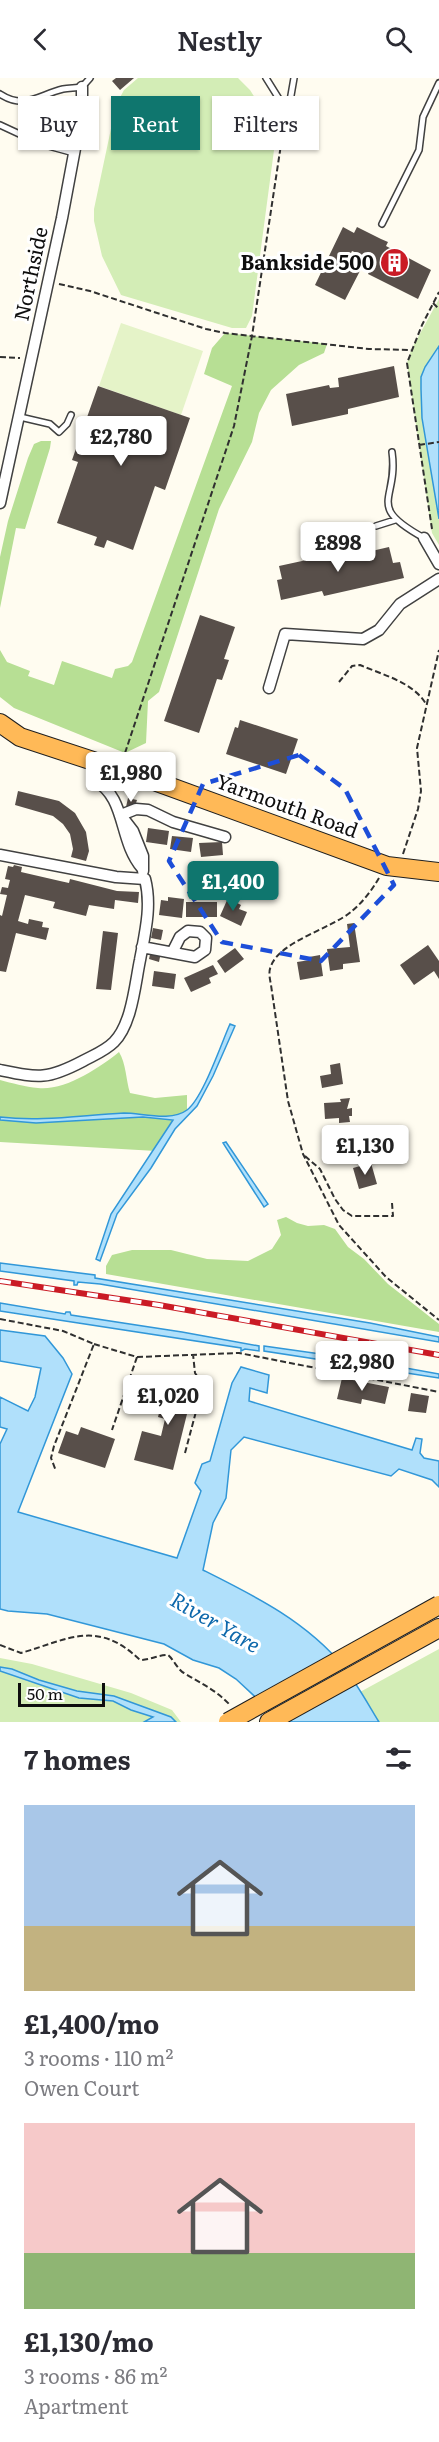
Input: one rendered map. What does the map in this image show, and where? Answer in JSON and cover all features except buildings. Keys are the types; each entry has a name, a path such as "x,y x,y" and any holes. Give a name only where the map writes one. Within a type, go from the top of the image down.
{"highway":[{"name":"Yarmouth Road","path":"0,723 20,737 392,867 439,872"},
{"name":"Yarmouth Road","path":"0,739 20,737"},
{"path":"231,1716 439,1605"},
{"path":"269,1722 439,1628"}],"street":[{"name":"Northside","path":"0,503 75,153 82,111 82,87"},
{"path":"424,538 439,564"},
{"path":"269,688 285,634 363,639 379,630 400,604 439,579"},
{"path":"0,1070 45,1077 66,1070 116,1041 131,1005 146,929 149,893 143,873 143,856 133,831 121,815 109,788 94,780"},
{"path":"121,815 136,810 148,810 173,822 225,837"},
{"path":"0,855 116,877 143,873"},
{"path":"142,947 173,951"}],"lane":[{"path":"0,94 10,100 23,102 65,89 82,87 90,78"},
{"path":"266,78 277,96"},
{"path":"291,96 294,78"},
{"path":"382,224 419,150 423,117 439,83"},
{"path":"0,125 41,144 75,153"},
{"path":"20,417 50,424 59,432 67,424 71,415"},
{"path":"392,452 394,473 388,492 388,503 395,520 424,538"},
{"path":"376,526 395,520"}],"path":[{"path":"113,786 234,426 252,336 280,150"},
{"path":"48,283 90,291 206,329 369,349 411,350"},
{"path":"432,550 431,521 421,444 407,363 439,292"},
{"path":"433,303 439,309"},
{"path":"0,357 32,360"},
{"path":"421,444 439,442"},
{"path":"439,650 417,748 421,791 411,837 392,867 351,912 298,941 276,957 269,973 288,1101 303,1154 339,1225 386,1278 439,1320"},
{"path":"339,682 352,666 360,664 410,687 420,694 426,704"},
{"path":"303,1154 320,1169 335,1199 343,1210 352,1216 393,1216 392,1203"},
{"path":"0,1319 63,1331 94,1344 137,1357 239,1353 439,1392"},
{"path":"56,1471 51,1458 54,1446 94,1344"},
{"path":"185,1453 203,1385 195,1373 193,1354"},
{"path":"112,1430 137,1357"},
{"path":"0,1644 21,1653 71,1636 87,1634 118,1642 140,1660 168,1655 177,1663 181,1672 220,1694 231,1716"}],"highlighted area":[{"path":"299,755 345,789 394,885 321,961 222,942 169,861 203,784"}],"green space":[{"path":"138,78 238,78 254,96 212,96 212,150 274,150 252,316 246,328 232,328 121,295 102,256 94,221 94,209 111,129 111,150 200,150 200,96 121,96 124,90"},
{"path":"439,299 439,545 432,533 407,363 411,350"},
{"path":"121,323 203,351 181,415 99,386"},
{"path":"225,333 327,344 324,353 299,365 271,390 259,413 252,442 219,509 159,692 148,701 146,743 125,753 14,708 0,697 0,650 7,662 30,671 28,676 54,685 62,661 112,678 115,669 128,666 132,662 232,386 204,374 212,348"},
{"path":"51,441 50,448 25,529 16,528 0,608 0,557 8,521 28,458 34,444"},
{"path":"119,1052 125,1066 130,1093 155,1098 187,1095 187,1113 156,1151 0,1142 0,1080 38,1088 59,1086 92,1071"},
{"path":"286,1217 308,1226 324,1225 335,1229 348,1247 364,1259 388,1284 439,1324 439,1332 106,1274 106,1266 112,1255 132,1250 171,1250 207,1259 248,1261 272,1249 281,1235 277,1220"},
{"path":"439,1649 439,1722 379,1722 360,1692"},
{"path":"0,1658 32,1664 131,1693 172,1710 181,1722 0,1722"}],"water":[{"path":"439,346 439,519 422,418 421,377"},
{"path":"230,1024 235,1026 197,1106 175,1129 151,1168 117,1214 100,1261 96,1259 111,1214 173,1120 143,1117 36,1123 0,1120 0,1117 31,1119 124,1113 156,1116 180,1114 193,1104 199,1094"},
{"path":"226,1142 268,1204 264,1207 223,1143"},
{"path":"0,1263 95,1275 95,1278 370,1323 439,1337 439,1342 100,1284 78,1282 74,1285 74,1281 0,1271"},
{"path":"0,1303 65,1314 70,1312 71,1315 259,1346 259,1351 245,1349 241,1351 241,1348 0,1311"},
{"name":"River Yare","path":"0,1330 45,1336 63,1358 72,1374 18,1512 177,1558 201,1491 195,1483 202,1464 210,1461 232,1383 241,1367 269,1375 267,1393 250,1388 249,1401 412,1450 416,1438 422,1439 420,1453 424,1458 439,1461 439,1487 432,1480 399,1469 391,1476 244,1437 231,1450 226,1498 213,1523 203,1570 279,1611 313,1636 344,1667 379,1722 279,1722 236,1679 219,1668 193,1660 164,1644 47,1614 0,1609 0,1444 7,1429 0,1427 0,1397 28,1411 35,1397 41,1368 0,1361"},
{"path":"264,1346 439,1374 439,1378 264,1351"},
{"path":"0,1667 77,1691 114,1696 171,1717 176,1722 144,1722 153,1717 113,1701 79,1698 0,1671"}],"railway":[{"path":"0,1281 159,1305 439,1355"}],"place":[{"name":"Bankside 500","path":"395,263"}]}
